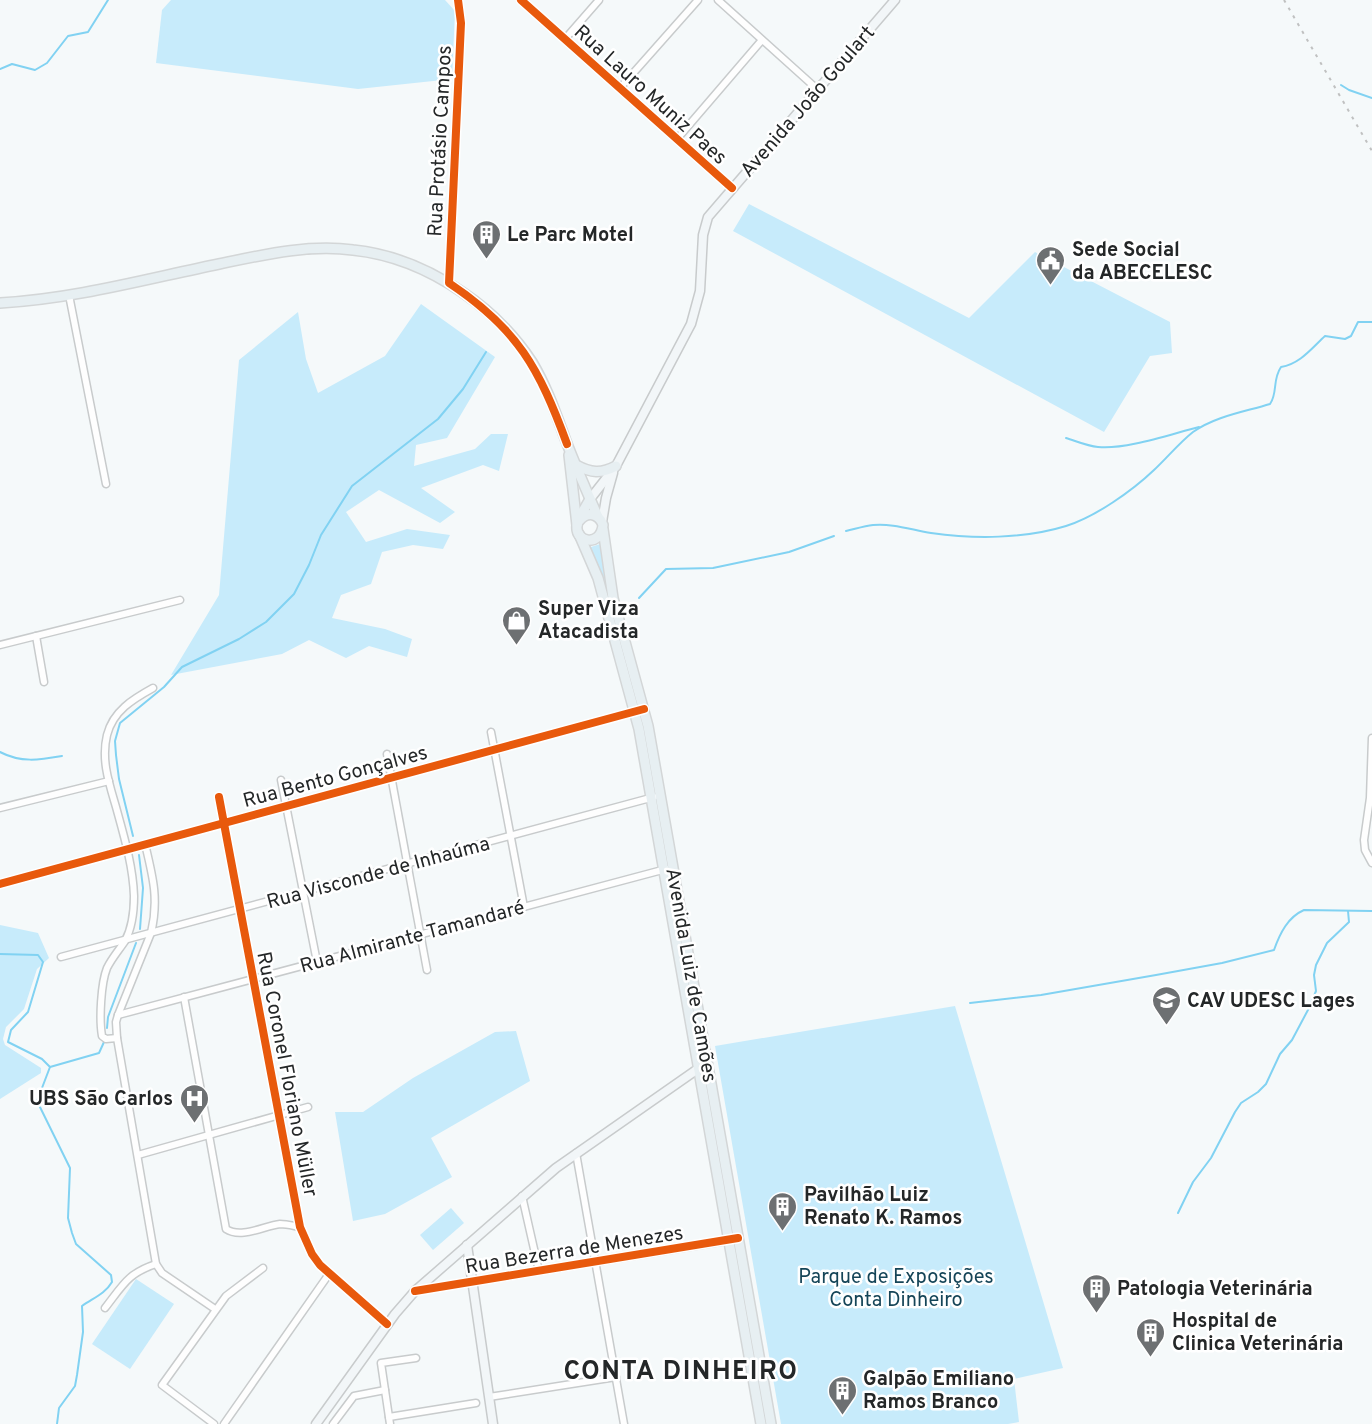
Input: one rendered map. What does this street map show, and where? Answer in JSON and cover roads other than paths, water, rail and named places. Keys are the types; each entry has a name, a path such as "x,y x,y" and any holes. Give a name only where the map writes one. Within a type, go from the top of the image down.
{"main road":[{"path":"0,303 69,295 259,256 319,248 353,249 380,255 424,270 449,283 485,309 519,344 543,381 567,444"},
{"name":"Avenida Luiz de Camões","path":"567,444 601,522 613,597 639,710 734,1239 771,1424"},
{"name":"Avenida Luiz de Camões","path":"567,444 578,527 598,578 639,710"},
{"path":"576,464 585,470 599,472 616,466"},
{"path":"578,527 590,499"},
{"path":"585,515 594,515 601,522 600,536 592,540 585,539 578,527 585,515"},
{"name":"Avenida Luiz de Camões","path":"734,1239 761,1424"}],"street":[{"name":"Rua Protásio Campos","path":"449,283 461,23 458,0"},
{"name":"Rua Lauro Muniz Paes","path":"521,0 732,188"},
{"path":"565,39 599,0"},
{"path":"620,88 698,0"},
{"path":"717,0 818,89"},
{"name":"Avenida João Goulart","path":"590,499 616,466 691,324 700,291 705,225 714,209 895,0"},
{"path":"677,139 762,40"},
{"path":"69,295 106,484"},
{"name":"Avenida João Goulart","path":"601,522 616,466"},
{"path":"0,645 180,600"},
{"path":"36,636 44,682"},
{"path":"117,1038 106,1039 102,1035 102,992 107,968 125,940 130,927 134,897 127,849 105,757 107,734 111,723 126,704 153,687"},
{"name":"Rua Bento Gonçalves","path":"0,884 639,710"},
{"path":"490,732 524,907"},
{"path":"1372,738 1370,798 1364,840 1365,850 1372,863"},
{"path":"387,754 427,970"},
{"path":"281,780 317,962"},
{"path":"0,808 109,781"},
{"name":"Rua Visconde de Inhaúma","path":"61,957 655,796"},
{"name":"Rua Coronel Floriano Müller","path":"219,797 300,1227 312,1254 328,1274 387,1324"},
{"path":"145,844 156,895 151,933 118,1015 117,1038 156,1264 162,1273 215,1309"},
{"name":"Rua Almirante Tamandaré","path":"118,1015 668,868"},
{"path":"184,997 226,1229 236,1233 278,1224 300,1227"},
{"path":"316,1424 387,1324 415,1291 522,1196 576,1153 703,1065"},
{"path":"138,1155 308,1107"},
{"path":"576,1153 624,1424"},
{"path":"522,1196 538,1271"},
{"name":"Rua Bezerra de Menezes","path":"415,1291 734,1239"},
{"path":"467,1245 493,1424"},
{"path":"105,1308 131,1275 137,1270 156,1264"},
{"path":"214,1424 162,1385 215,1309 236,1286 263,1268"},
{"path":"224,1424 328,1274"},
{"path":"416,1358 381,1363 389,1421 477,1403"},
{"path":"489,1397 616,1377"},
{"path":"333,1424 354,1396 385,1390"}],"waterway":[{"path":"0,69 12,64 35,70 47,63 68,36 88,32 108,0"},
{"path":"1341,85 1372,98"},
{"path":"846,531 880,525 947,535 999,537 1050,530 1077,522 1113,503 1135,486 1193,432 1221,418 1270,404 1281,367 1300,359 1325,336 1345,339 1351,336 1358,322 1372,322"},
{"path":"133,836 119,779 116,755 115,741 120,723 164,687 182,667 239,639 266,622 294,594 321,535 352,486 438,419 463,389 486,352"},
{"path":"1066,438 1090,446 1109,447 1134,444 1199,427"},
{"path":"639,598 666,569 713,568 789,552 834,536"},
{"path":"0,752 23,759 62,756"},
{"path":"139,855 143,888 140,929"},
{"path":"970,1003 1041,995 1222,963 1274,950 1285,926 1304,910 1372,911"},
{"path":"1178,1213 1193,1182 1211,1158 1235,1112 1241,1103 1266,1084 1280,1054 1292,1040 1316,991 1314,975 1316,965 1327,943 1349,922 1348,911"},
{"path":"107,1028 108,1017 136,943"},
{"path":"0,954 38,955 43,962 28,1012 11,1030 8,1042 42,1059 50,1067 37,1101 70,1168 68,1218 72,1233 76,1244 111,1275 112,1282 102,1293 82,1306 83,1332 75,1386 59,1408 57,1424"},
{"path":"50,1067 99,1053 104,1042"}],"railway":[{"path":"1284,0 1372,151"}],"place":[{"name":"Le Parc Motel","path":"486,260"},
{"name":"Sede Social da ABECELESC","path":"1051,286"},
{"name":"Super Viza Atacadista","path":"517,646"},
{"name":"CAV UDESC Lages","path":"1166,1026"},
{"name":"UBS São Carlos","path":"194,1124"},
{"name":"Pavilhão Luiz Renato K. Ramos","path":"783,1232"},
{"name":"Patologia Veterinária","path":"1096,1314"},
{"name":"Hospital de Clinica Veterinária","path":"1151,1358"},
{"name":"Galpão Emiliano Ramos Branco","path":"842,1416"}],"district":[{"name":"CONTA DINHEIRO","path":"681,1370"}],"park label":[{"name":"Parque de Exposições Conta Dinheiro","path":"896,1288"}]}
